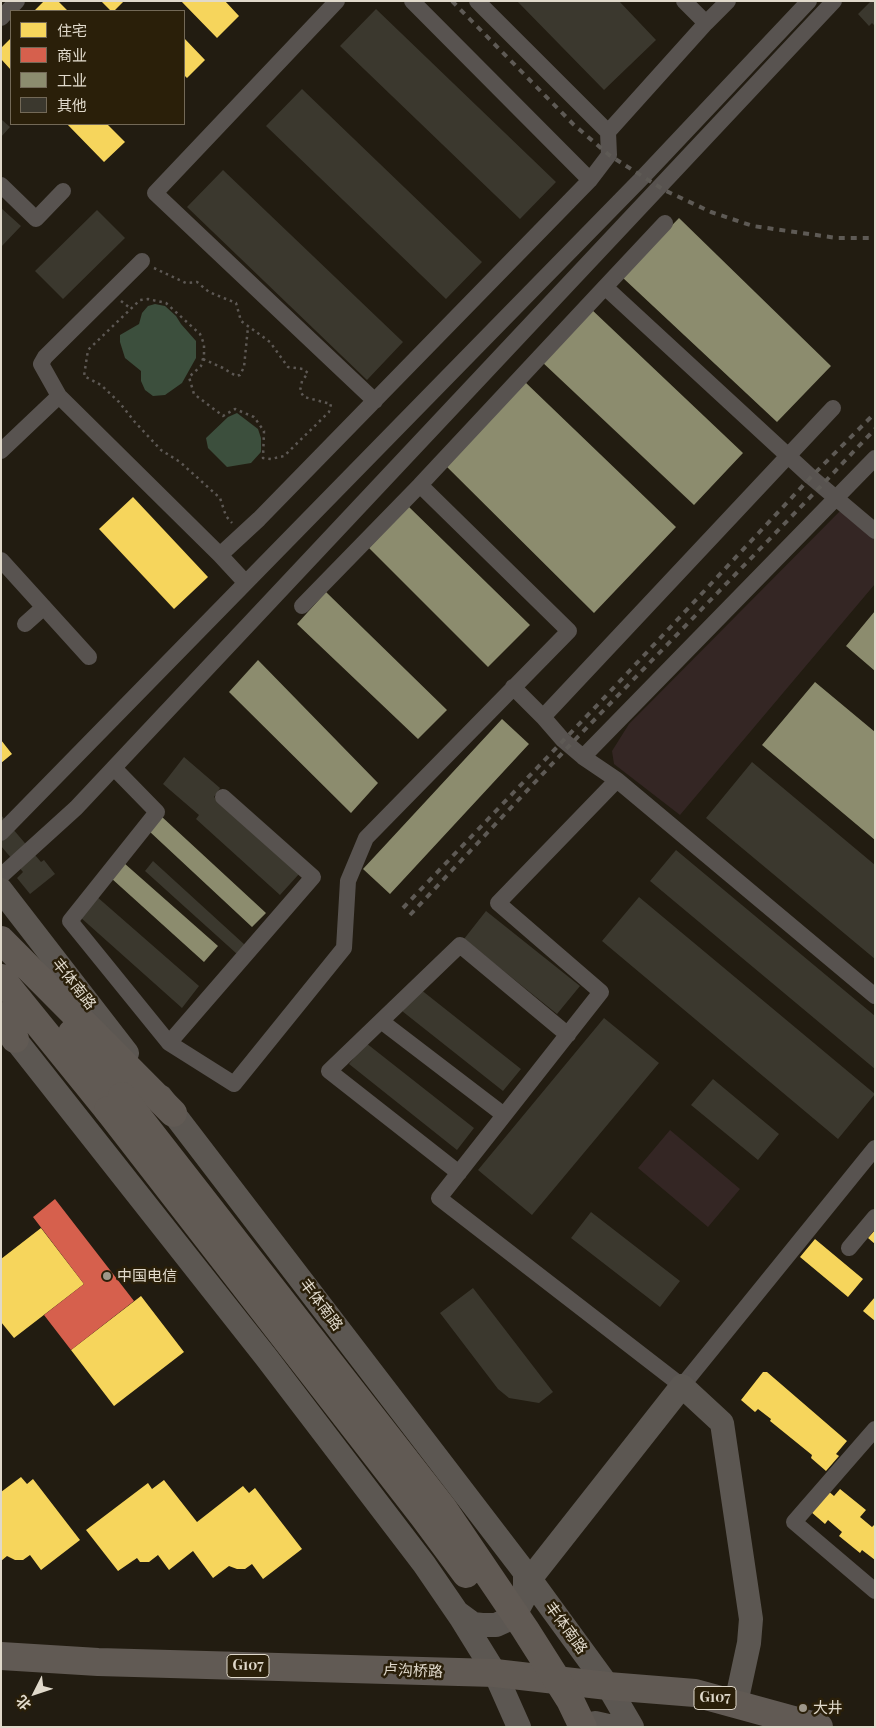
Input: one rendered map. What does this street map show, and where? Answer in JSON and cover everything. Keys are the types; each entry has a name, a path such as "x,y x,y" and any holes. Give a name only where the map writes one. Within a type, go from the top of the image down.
{"highway":[{"path":"1,941 173,1113"},
{"name":"丰体南路","path":"1,941 115,1103 480,1592 563,1727"},
{"name":"丰体南路","path":"1,978 115,1103 443,1508 525,1629 570,1700 582,1727"},
{"name":"卢沟桥路","path":"1,1656 108,1662 495,1673 608,1686 695,1693 819,1727"}],"street":[{"path":"1,18 17,1"},
{"path":"337,1 155,193 375,401"},
{"path":"412,1 590,180"},
{"path":"220,555 375,401 590,180 609,155 608,132 477,1"},
{"path":"684,1 706,23"},
{"path":"608,132 728,1"},
{"path":"1,833 642,178 809,1"},
{"path":"1,876 76,808 834,1"},
{"path":"1,184 36,219 63,190"},
{"path":"302,606 420,485 665,223"},
{"path":"142,261 45,357 41,364 59,396 245,582"},
{"path":"605,287 788,456 875,531"},
{"path":"1,451 59,396"},
{"path":"543,716 833,408"},
{"path":"583,757 875,458"},
{"path":"114,768 157,812 70,921 168,1043 234,1084 344,948 348,881 366,838 569,631 420,485"},
{"path":"1,560 89,657"},
{"path":"24,624 44,607"},
{"path":"514,688 543,716 567,744 617,780 875,996"},
{"path":"617,780 498,903 601,992 439,1198 682,1386 722,1422 751,1619 749,1643 736,1704"},
{"path":"168,1043 313,877 223,797"},
{"name":"丰体南路","path":"1,890 528,1576 608,1686 632,1727"},
{"path":"459,1173 329,1071 460,945 568,1035"},
{"path":"381,1021 504,1115"},
{"path":"6,1026 266,1357 424,1564 458,1613 495,1673 519,1727"},
{"path":"458,1613 473,1624 496,1625 507,1620 518,1609 525,1596 528,1576 875,1148"},
{"path":"849,1248 875,1217"},
{"path":"875,1429 794,1522 875,1591"},
{"path":"582,1727 595,1723 613,1727"}],"path":[{"path":"142,261 186,283 197,282 209,292 236,304 241,321 270,342 288,367 303,369 308,373 302,381 300,391 304,397 331,404 329,412 284,456 271,459 263,458 264,431 254,417 235,409 223,416 194,394 189,377 201,366 204,344 200,334 166,303 148,299 140,300 88,350 84,376 101,385 119,402 161,450 180,462 220,498 226,516 243,534"},
{"path":"203,359 236,376 240,376 244,367 248,327"}],"shaded area":[{"path":"155,304 165,306 176,316 196,341 196,358 182,383 165,395 153,396 145,390 141,381 141,371 125,358 120,335 139,324 142,313 148,306"},
{"path":"237,413 258,429 261,438 261,452 251,463 227,467 208,448 206,438 228,417"},
{"path":"843,508 875,533 875,584 680,815 614,764 612,751 629,724"},
{"path":"670,1130 740,1189 708,1227 638,1168"}],"building: 住宅":[{"path":"44,1 58,1 67,10 35,10"},
{"path":"101,1 124,1 115,10 110,10"},
{"path":"181,1 225,1 239,16 217,38"},
{"path":"10,39 10,69 1,59 1,48"},
{"path":"185,39 205,60 187,78 185,76"},
{"path":"68,125 108,125 125,142 104,162"},
{"path":"133,497 208,577 174,609 99,529"},
{"path":"1,740 12,754 1,763"},
{"path":"41,1228 84,1284 14,1338 1,1322 1,1259"},
{"path":"875,1230 875,1244 868,1238"},
{"path":"815,1239 863,1279 848,1297 800,1257"},
{"path":"141,1296 184,1352 114,1406 71,1350"},
{"path":"875,1297 875,1321 863,1311"},
{"path":"763,1372 767,1372 847,1441 836,1454 839,1456 826,1471 811,1458 812,1455 770,1421 771,1419 758,1409 755,1412 741,1400"},
{"path":"21,1477 27,1484 33,1479 80,1540 41,1570 30,1555 23,1560 15,1560 7,1556 1,1561 1,1492"},
{"path":"164,1480 197,1522 243,1486 249,1493 255,1488 302,1549 263,1579 252,1564 245,1569 229,1566 213,1578 193,1551 169,1570 158,1555 149,1562 140,1562 137,1558 118,1571 86,1530 148,1483 152,1489"},
{"path":"840,1489 866,1510 860,1517 872,1527 875,1524 875,1560 862,1550 860,1553 839,1536 842,1532 828,1520 825,1524 810,1511 827,1490 834,1496"}],"building: 商业":[{"path":"55,1199 134,1301 71,1350 44,1315 84,1284 33,1217"}],"building: 工业":[{"path":"679,218 831,366 777,422 622,277"},
{"path":"590,308 743,453 694,505 541,361"},
{"path":"524,381 676,527 594,613 443,463"},
{"path":"408,506 530,625 488,667 369,548"},
{"path":"326,592 447,710 418,739 297,624"},
{"path":"875,611 875,671 846,646"},
{"path":"258,660 378,783 351,813 229,692"},
{"path":"815,682 875,732 875,840 762,745"},
{"path":"502,719 529,744 390,894 363,869"},
{"path":"161,816 266,913 252,927 149,831"},
{"path":"124,863 218,946 204,962 111,878"}],"building: 其他":[{"path":"517,1 619,1 656,40 604,90"},
{"path":"871,1 875,1 875,26 872,23 869,26 858,14"},
{"path":"376,9 556,182 520,219 340,46"},
{"path":"302,89 482,262 446,299 266,126"},
{"path":"1,119 10,127 1,137"},
{"path":"223,170 403,342 367,380 187,207"},
{"path":"1,208 21,226 1,247"},
{"path":"97,210 125,238 63,299 35,271"},
{"path":"184,757 220,788 214,797 299,874 280,895 196,819 199,815 163,784"},
{"path":"752,762 875,865 875,959 706,818"},
{"path":"1,815 41,862 44,860 55,874 30,894 17,878 23,872 1,846"},
{"path":"676,850 875,1016 875,1069 650,881"},
{"path":"153,861 245,945 237,954 145,871"},
{"path":"96,896 199,986 182,1008 80,917"},
{"path":"639,897 875,1094 838,1139 602,941"},
{"path":"486,911 580,986 557,1014 464,939"},
{"path":"420,989 521,1069 503,1091 402,1011"},
{"path":"604,1018 659,1063 532,1215 478,1170"},
{"path":"366,1043 474,1128 457,1150 349,1064"},
{"path":"713,1079 779,1134 758,1160 691,1105"},
{"path":"591,1212 680,1281 660,1307 571,1238"},
{"path":"473,1288 553,1392 539,1403 509,1398 498,1389 440,1313"}],"railway":[{"path":"452,1 573,124 609,155 664,190 711,212 753,226 837,238 875,238"},
{"path":"403,908 605,697 811,477 875,413"},
{"path":"410,915 569,746 875,429"}],"place":[{"name":"中国电信","path":"107,1276"},
{"name":"大井","path":"803,1708"}]}
